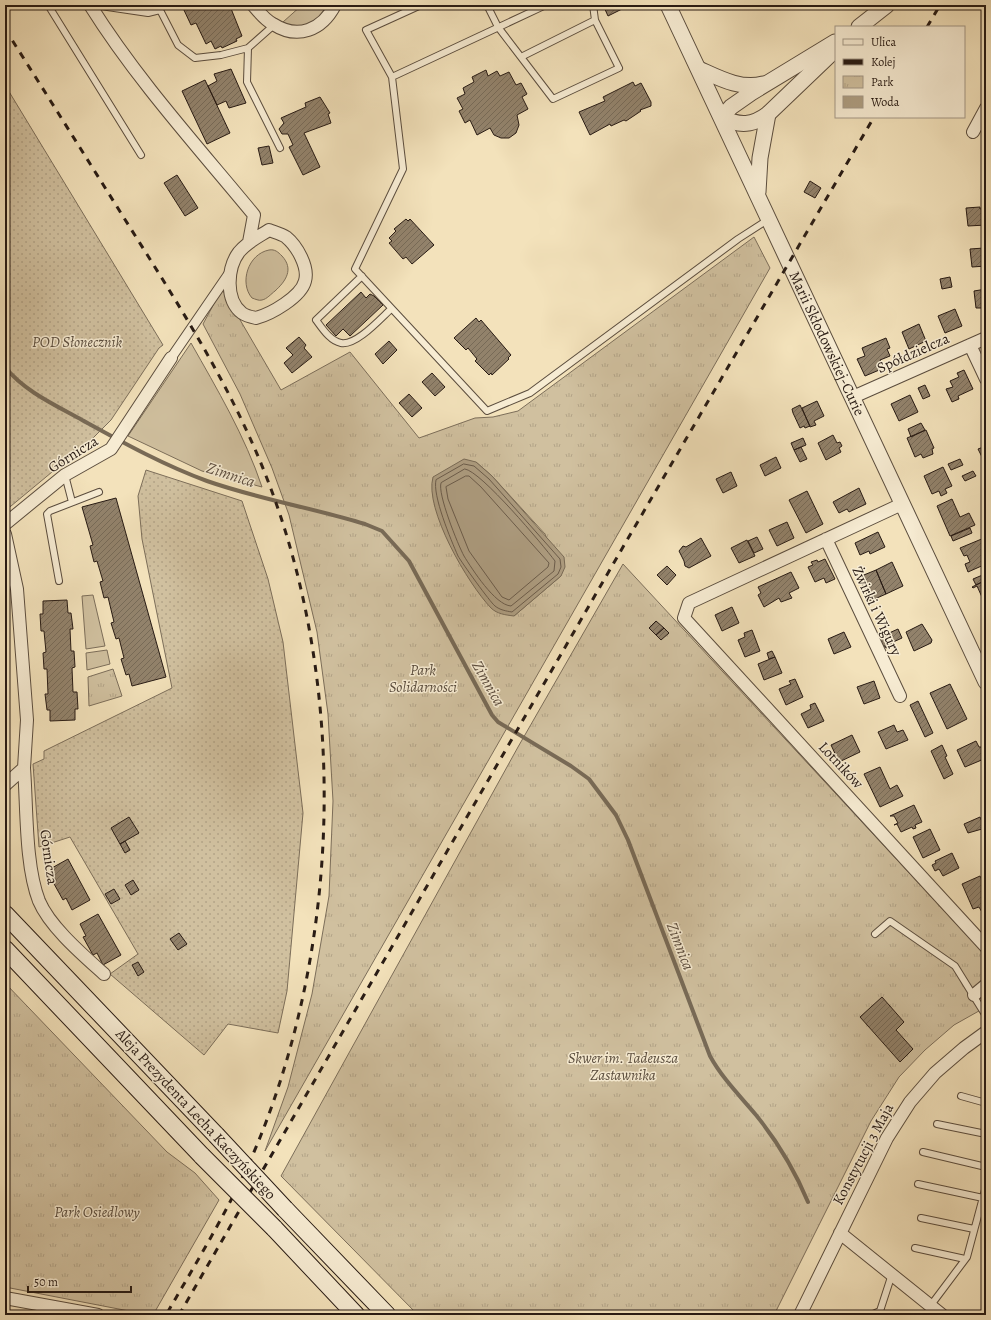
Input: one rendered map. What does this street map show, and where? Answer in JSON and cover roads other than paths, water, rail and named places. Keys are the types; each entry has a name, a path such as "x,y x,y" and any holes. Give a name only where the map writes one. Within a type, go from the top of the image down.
{"main road":[{"name":"Aleja Prezydenta Lecha Kaczyńskiego","path":"5,914 386,1315"},
{"name":"Aleja Prezydenta Lecha Kaczyńskiego","path":"5,949 356,1315"}],"street":[{"path":"90,5 106,31 157,97 254,215 269,230 285,236 295,246 303,262 306,274 305,282 301,289 279,308 266,315 256,318 247,316 241,312 233,298 230,272"},
{"path":"253,5 274,25 287,30 301,32 312,29 323,23 335,5"},
{"name":"Marii Skłodowskiej-Curie","path":"668,5 986,682"},
{"path":"860,26 887,5"},
{"path":"835,42 764,84 731,107 722,118 732,123 744,125 758,121 768,114 835,50"},
{"path":"698,69 743,86 753,87 764,84"},
{"path":"972,132 986,108"},
{"path":"758,196 760,158 768,114"},
{"path":"249,242 254,215"},
{"path":"171,358 230,272 238,253 249,242 269,230"},
{"name":"Spółdzielcza","path":"853,397 986,338"},
{"path":"970,345 986,379"},
{"name":"Górnicza","path":"5,524 65,475 111,449 171,358"},
{"path":"826,539 902,504"},
{"name":"Górnicza","path":"5,534 9,565 17,589 27,720 24,768 31,874 40,902 56,926 77,950 104,974"},
{"name":"Lotników","path":"826,539 689,603 684,618 986,946"},
{"name":"Żwirki i Wigury","path":"826,539 900,696"},
{"path":"5,785 24,768"},
{"path":"974,995 986,985"},
{"name":"Konstytucji 3 Maja","path":"800,1315 887,1138 910,1102 935,1072 986,1032"},
{"path":"840,1233 942,1315"},
{"path":"5,1298 98,1315"}],"lane":[{"path":"48,5 141,155"},
{"path":"94,5 148,13 162,7 178,45 195,58 221,55 248,48 274,25"},
{"path":"421,5 366,30 392,77 403,169 355,269 487,411 530,393 738,239 769,220"},
{"path":"487,5 498,27 552,99 619,68 595,20 593,5"},
{"path":"392,77 546,5"},
{"path":"521,58 595,20"},
{"path":"248,48 247,82 280,148"},
{"path":"362,276 316,320 330,337 340,343 351,343 391,309"},
{"path":"65,475 72,502"},
{"path":"59,581 47,514 50,511 99,492"},
{"path":"875,934 890,921 954,966 974,995 986,1016"},
{"path":"961,1096 986,1103"},
{"path":"937,1124 986,1134"},
{"path":"923,1152 986,1167"},
{"path":"918,1184 983,1198"},
{"path":"931,1305 965,1259 986,1186"},
{"path":"921,1218 974,1229"},
{"path":"915,1248 965,1259"},
{"path":"871,1315 882,1313 892,1274"}],"water":[{"path":"464,459 476,462 492,476 564,557 565,567 561,576 514,616 496,612 491,608 471,582 450,546 435,508 432,491 433,477"}],"waterway":[{"name":"Zimnica","path":"5,367 21,383 40,397 128,445 191,475 226,487 345,518 382,531 409,561 492,715 498,722 571,766 589,779 616,815 628,840 710,1056 726,1079 771,1135 785,1157 808,1202"}],"railway":[{"path":"928,26 940,5"},
{"path":"5,29 182,310 211,360 238,412 250,438 282,520 305,606 319,695 324,785 321,875 309,964 289,1051 261,1135 251,1158 229,1204 166,1315"},
{"path":"179,1315 623,547 873,118"}],"park label":[{"name":"POD Słonecznik","path":"77,342"},
{"name":"Park Solidarności","path":"423,678"},
{"name":"Skwer im. Tadeusza Zastawnika","path":"623,1066"},
{"name":"Park Osiedlowy","path":"97,1212"}]}
